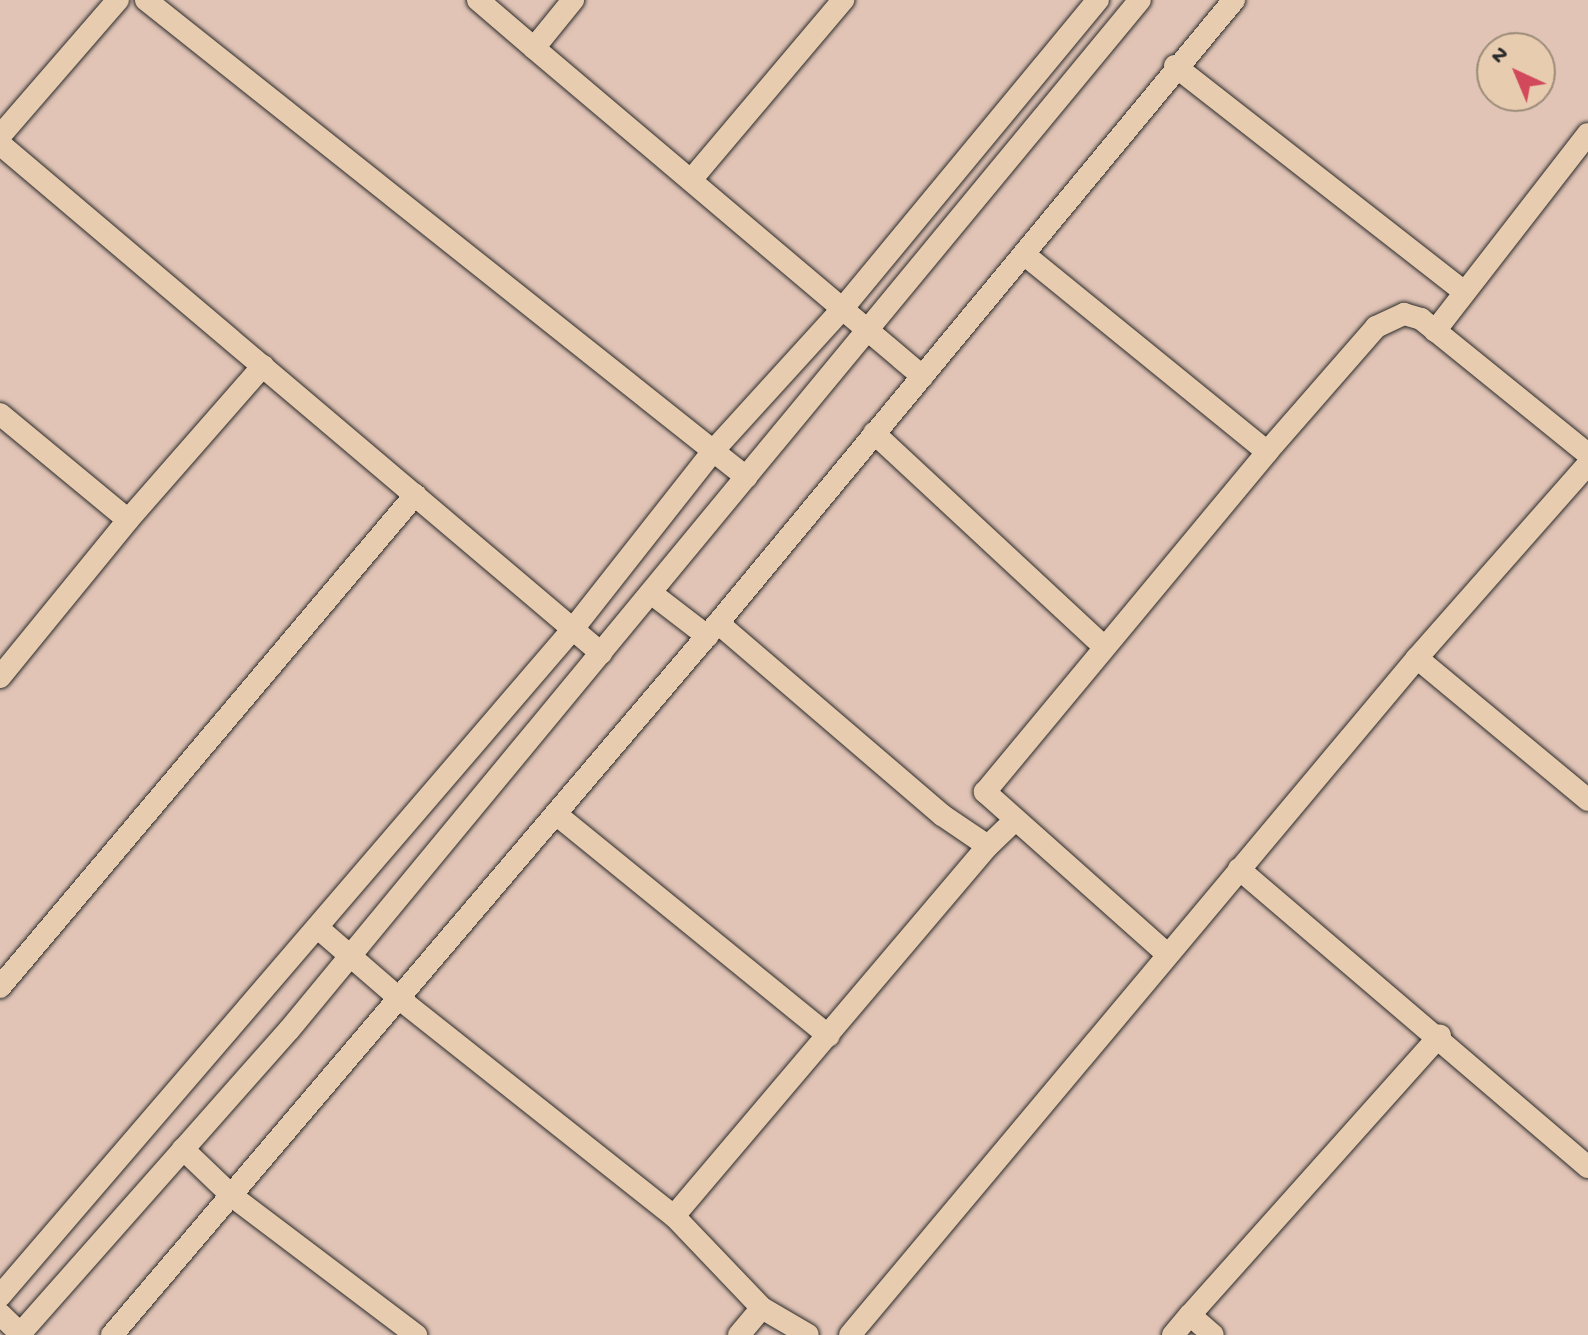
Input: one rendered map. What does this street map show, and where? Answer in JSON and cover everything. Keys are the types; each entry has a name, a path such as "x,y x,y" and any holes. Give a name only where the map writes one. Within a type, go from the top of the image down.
{"street":[{"path":"0,136 118,0"},
{"path":"146,0 746,477"},
{"path":"478,0 923,377"},
{"path":"534,48 573,0"},
{"path":"691,180 843,0"},
{"path":"0,1296 573,629 713,451 843,308 1098,0"},
{"path":"0,1314 20,1334 183,1149 349,956 1140,0"},
{"path":"112,1335 557,815 1025,255 1175,66 1234,0"},
{"path":"1175,66 1464,292"},
{"path":"1435,331 1588,134"},
{"path":"0,144 601,653"},
{"path":"1025,255 1267,452"},
{"path":"1167,954 1013,822 985,792 1267,452 1376,327 1404,314 1435,331 1588,454"},
{"path":"0,677 128,520 263,366"},
{"path":"0,414 128,520"},
{"path":"874,433 1104,647"},
{"path":"850,1335 1417,658 1588,464"},
{"path":"0,987 415,495"},
{"path":"651,593 712,630 942,815 988,846"},
{"path":"1417,658 1588,800"},
{"path":"557,815 829,1036"},
{"path":"674,1216 988,846 1013,822"},
{"path":"1239,869 1440,1035 1588,1167"},
{"path":"318,928 401,1000 674,1216 762,1308 808,1335"},
{"path":"1173,1335 1440,1035"},
{"path":"183,1149 232,1196 416,1335"},
{"path":"739,1335 762,1308"},
{"path":"1190,1315 1213,1335"}]}
